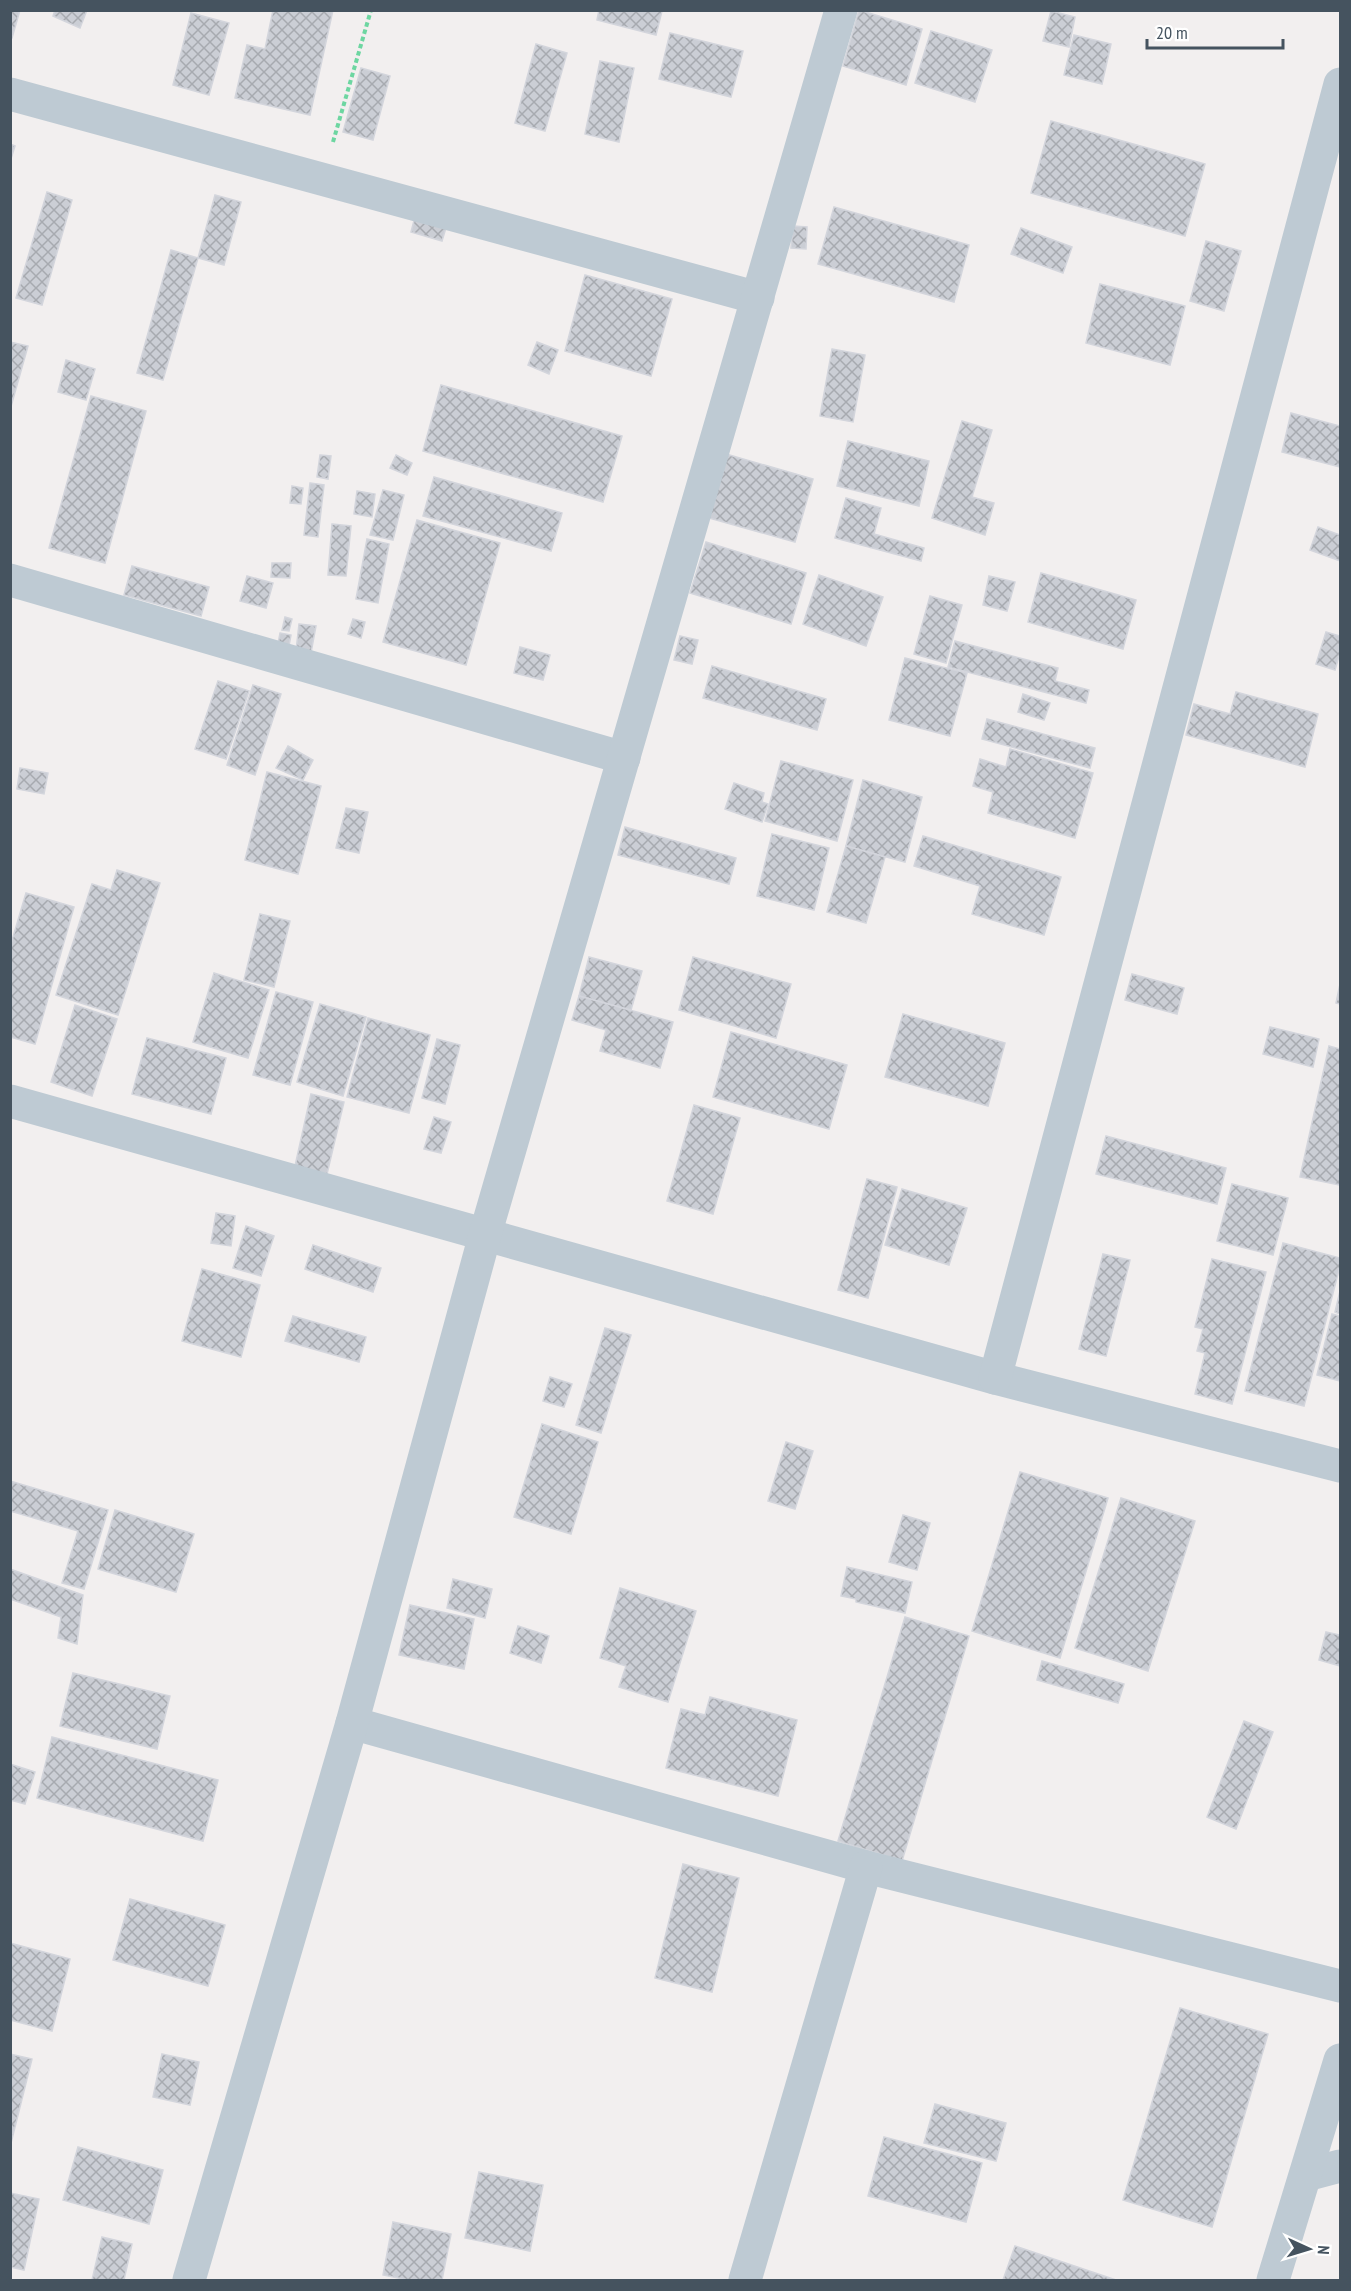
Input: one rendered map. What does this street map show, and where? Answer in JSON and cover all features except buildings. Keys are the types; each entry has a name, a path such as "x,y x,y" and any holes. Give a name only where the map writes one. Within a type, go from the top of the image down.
{"street":[{"path":"189,2280 352,1723 485,1235 841,10"},
{"path":"995,1378 1341,84"},
{"path":"10,94 758,298"},
{"path":"10,580 624,758"},
{"path":"10,1101 995,1378 1341,1466"},
{"path":"352,1723 866,1867 1341,1986"},
{"path":"745,2280 866,1867"},
{"path":"1273,2280 1341,2060"},
{"path":"1306,2175 1341,2166"}],"path":[{"path":"322,180 371,10"}]}
